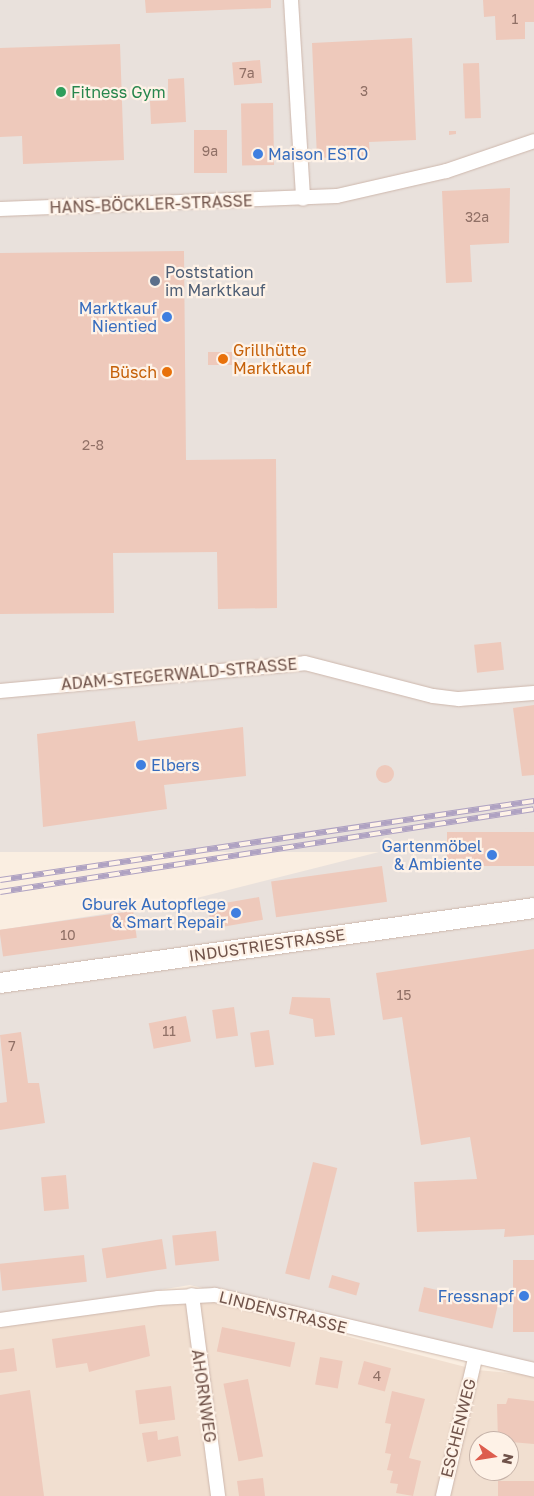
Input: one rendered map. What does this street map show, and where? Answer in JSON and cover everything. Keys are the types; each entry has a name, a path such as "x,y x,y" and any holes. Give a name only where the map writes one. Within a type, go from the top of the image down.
{"street":[{"path":"290,0 303,199"},
{"name":"HANS-BÖCKLER-STRASSE","path":"0,209 303,199 337,196 446,171 534,140"},
{"name":"ADAM-STEGERWALD-STRASSE","path":"0,691 305,663 433,696 459,699 534,692"},
{"name":"INDUSTRIESTRASSE","path":"0,983 534,908"},
{"name":"LINDENSTRASSE","path":"0,1320 192,1295 245,1299 475,1359 534,1370"},
{"name":"AHORNWEG","path":"192,1295 218,1496"},
{"name":"ESCHENWEG","path":"443,1496 475,1359"}],"shaded area":[{"path":"0,0 534,0 534,852 0,852"},
{"path":"534,827 534,1362 477,1354 190,1285 0,1316 0,930 181,902 379,852"},
{"path":"195,1297 477,1370 534,1375 534,1496 0,1496 0,1327"}],"building":[{"path":"145,0 271,0 271,8 146,13"},
{"path":"483,0 534,0 534,22 525,22 525,39 496,40 495,16 484,17"},
{"path":"412,38 416,140 369,142 370,156 317,158 312,43"},
{"name":"Fitness Gym","path":"120,44 124,160 23,164 22,136 0,137 0,48"},
{"path":"260,60 262,83 234,85 232,62"},
{"path":"479,63 481,118 465,119 463,64"},
{"path":"184,78 186,122 151,124 150,101 168,100 168,79"},
{"path":"273,103 274,165 242,166 241,104"},
{"path":"194,130 227,130 227,173 194,173"},
{"path":"449,131 456,131 456,134 449,135"},
{"path":"510,188 509,243 470,245 472,282 446,283 442,191"},
{"path":"184,251 186,460 276,459 277,608 218,609 217,552 113,553 114,613 0,614 0,253"},
{"path":"208,352 232,352 232,365 208,365"},
{"path":"501,642 504,670 477,673 474,645"},
{"path":"534,705 534,775 522,776 513,708"},
{"name":"Elbers","path":"135,721 138,741 243,727 246,776 164,785 167,809 43,827 37,734"},
{"path":"385,765 391,768 394,774 391,780 385,783 379,780 376,774 379,768"},
{"name":"Gartenmöbel & Ambiente","path":"447,832 534,832 534,866 447,866"},
{"path":"382,866 387,902 276,917 271,882"},
{"name":"Gburek Autopflege & Smart Repair","path":"259,897 263,920 212,929 208,906"},
{"path":"133,911 137,938 3,957 0,930"},
{"path":"534,949 534,1235 504,1237 505,1229 417,1232 414,1182 477,1179 470,1137 421,1145 402,1017 383,1020 376,973"},
{"path":"292,997 330,998 335,1035 315,1037 313,1019 289,1014"},
{"path":"234,1007 238,1036 216,1039 212,1010"},
{"path":"186,1016 191,1042 154,1049 149,1023"},
{"path":"269,1030 274,1065 255,1067 250,1033"},
{"path":"21,1032 28,1083 39,1083 45,1123 0,1130 0,1103 7,1102 0,1035"},
{"path":"313,1162 337,1168 309,1280 285,1274"},
{"path":"66,1175 69,1209 44,1211 41,1177"},
{"path":"216,1231 219,1261 175,1265 172,1236"},
{"path":"162,1239 167,1269 106,1278 102,1249"},
{"path":"84,1255 87,1282 2,1291 0,1264"},
{"name":"Fressnapf","path":"513,1260 534,1260 534,1332 513,1332"},
{"path":"332,1275 360,1283 356,1295 328,1287"},
{"path":"424,1287 498,1304 492,1328 418,1311"},
{"path":"145,1325 150,1356 89,1372 87,1363 56,1368 52,1339"},
{"path":"222,1327 295,1343 290,1367 217,1351"},
{"path":"14,1348 17,1371 0,1373 0,1350"},
{"path":"320,1357 343,1361 338,1389 315,1385"},
{"path":"364,1361 391,1368 385,1391 358,1384"},
{"path":"248,1379 263,1457 239,1461 223,1384"},
{"path":"171,1386 175,1420 139,1424 135,1390"},
{"path":"30,1390 44,1496 0,1496 0,1395"},
{"path":"392,1391 425,1399 409,1458 421,1461 413,1496 396,1493 398,1484 390,1483 393,1471 387,1470 391,1454 385,1453 391,1424 385,1423"},
{"path":"508,1398 534,1401 534,1444 519,1443 519,1431 498,1431 497,1404 506,1404"},
{"path":"157,1431 158,1440 178,1436 181,1456 147,1462 142,1433"},
{"path":"263,1478 265,1496 239,1496 237,1481"},
{"path":"498,1481 534,1481 534,1496 498,1496"}],"railway":[{"path":"0,880 534,801"},
{"path":"0,892 534,809"}],"place":[{"name":"Fitness Gym","path":"61,92"},
{"name":"Maison ESTO","path":"258,154"},
{"name":"Poststation im Marktkauf","path":"155,281"},
{"name":"Marktkauf Nientied","path":"167,317"},
{"name":"Grillhütte Marktkauf","path":"223,359"},
{"name":"Büsch","path":"167,372"},
{"name":"Elbers","path":"141,765"},
{"name":"Gartenmöbel & Ambiente","path":"492,855"},
{"name":"Gburek Autopflege & Smart Repair","path":"236,913"},
{"name":"Fressnapf","path":"524,1296"}]}
